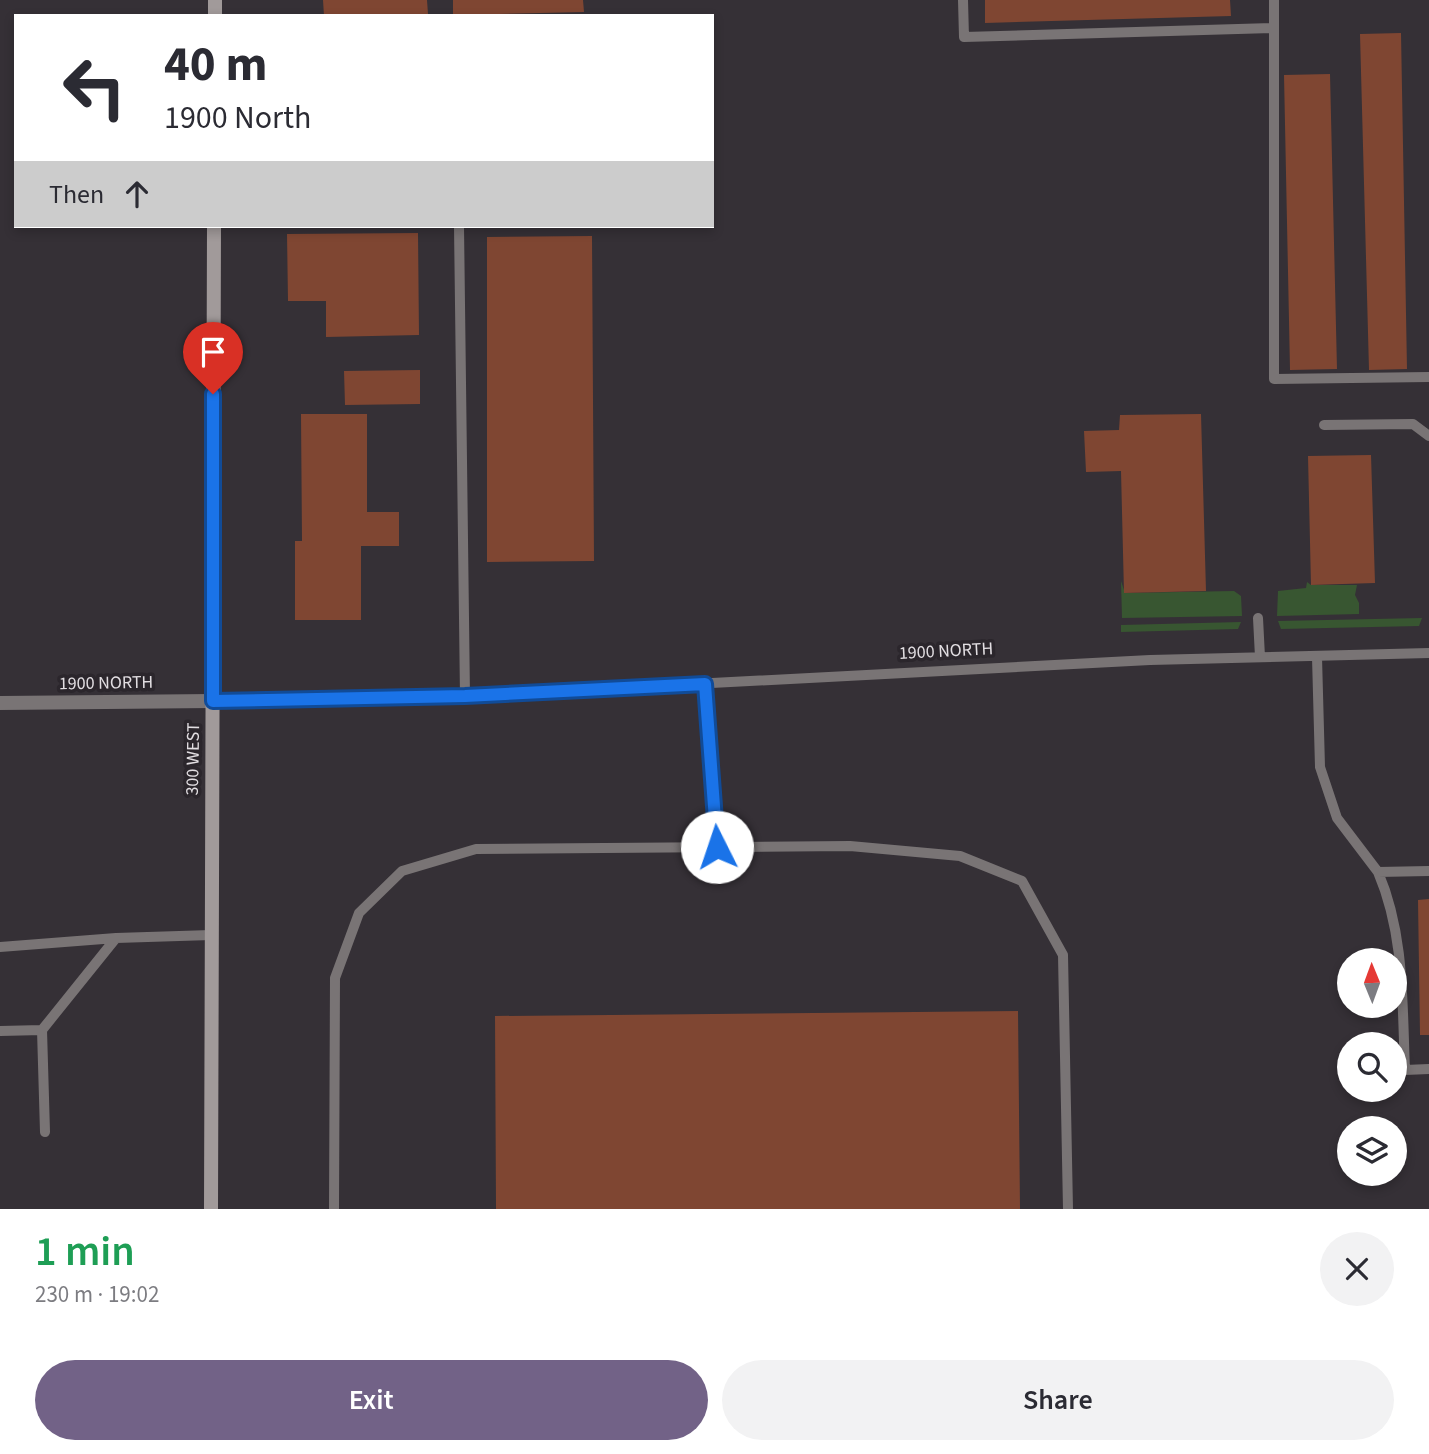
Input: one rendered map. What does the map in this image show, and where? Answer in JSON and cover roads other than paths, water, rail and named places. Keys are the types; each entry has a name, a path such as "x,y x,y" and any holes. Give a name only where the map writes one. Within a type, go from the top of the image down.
{"street":[{"name":"300 WEST","path":"211,1209 214,228"},
{"name":"1900 NORTH","path":"0,703 213,701"}],"lane":[{"path":"963,0 964,37 1274,29"},
{"path":"1274,0 1274,379 1429,377"},
{"path":"459,228 465,696"},
{"path":"1324,425 1413,424 1429,436"},
{"path":"1258,618 1260,657"},
{"name":"1900 NORTH","path":"213,701 465,696 1028,665 1429,653"},
{"path":"1317,656 1320,767 1336,818 1378,872 1390,898 1398,933 1405,1070 1429,1069"},
{"path":"705,684 717,847"},
{"path":"334,1209 335,978 359,913 402,871 476,849 850,846 960,856 1021,881 1063,955 1068,1209"},
{"path":"1378,872 1429,871"},
{"path":"0,947 116,938 211,935"},
{"path":"45,1132 42,1030 116,938"},
{"path":"0,1031 42,1030"}]}
